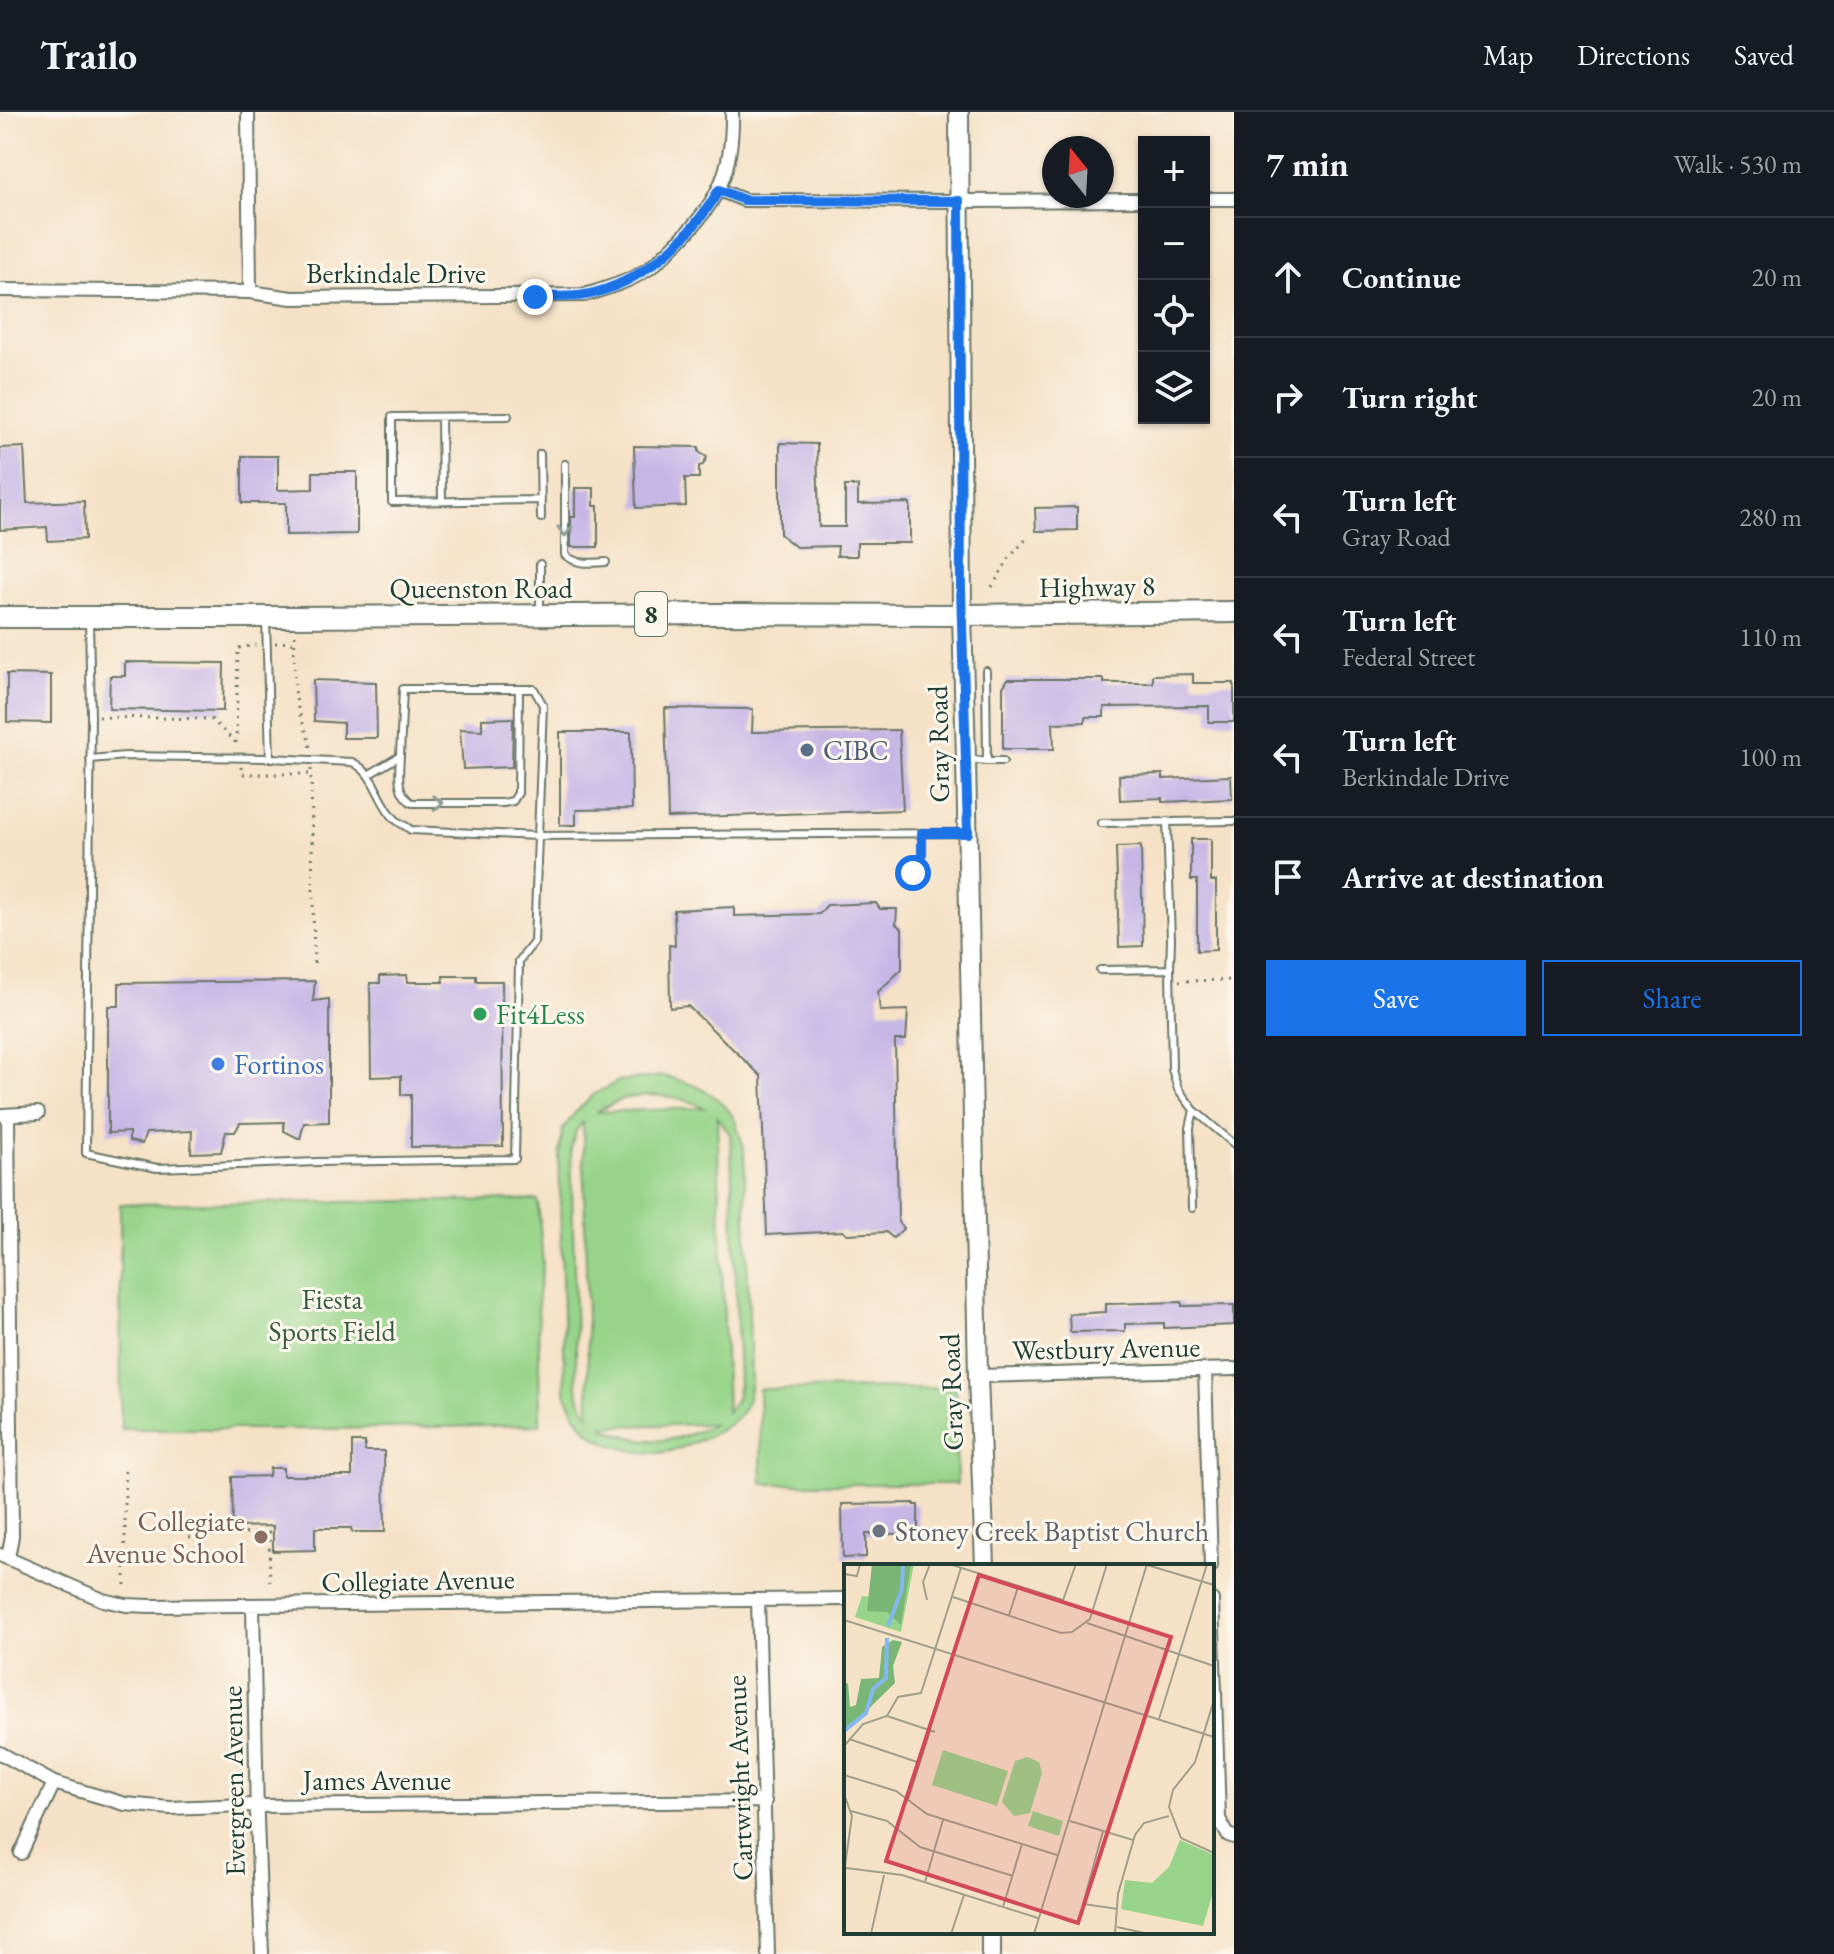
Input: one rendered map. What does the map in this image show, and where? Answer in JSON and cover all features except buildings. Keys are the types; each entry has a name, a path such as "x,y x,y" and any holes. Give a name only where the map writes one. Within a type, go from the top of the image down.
{"main road":[{"name":"Gray Road","path":"959,112 962,615 985,1564"},
{"name":"Highway 8","path":"962,615 1234,612"},
{"name":"Queenston Road","path":"0,617 962,615"}],"street":[{"path":"248,112 250,292"},
{"name":"Berkindale Drive","path":"0,290 250,292 292,298 585,295 619,284 649,268 707,210 719,190 729,160 733,136 732,112"},
{"path":"719,190 744,200 1138,200"},
{"path":"1210,199 1234,199"},
{"path":"4,1556 12,1536 4,1115 38,1113"},
{"name":"Westbury Avenue","path":"978,1376 1234,1369"},
{"path":"1205,1370 1211,1564"},
{"name":"Collegiate Avenue","path":"4,1556 103,1600 163,1607 844,1599"},
{"name":"Cartwright Avenue","path":"758,1601 768,1954"},
{"name":"Evergreen Avenue","path":"253,1606 262,1954"},
{"path":"1214,1663 1219,1819 1228,1835 1234,1837"},
{"name":"James Avenue","path":"0,1753 54,1783 125,1804 170,1808 765,1801"},
{"path":"21,1853 54,1783"}],"lane":[{"path":"508,416 392,417 392,502 541,500"},
{"path":"441,417 442,501"},
{"path":"540,454 541,518"},
{"path":"565,464 565,555 581,563 606,562"},
{"path":"540,564 540,615"},
{"path":"89,617 90,966 86,1153 157,1168 515,1159 519,961 534,942 543,705 534,689 519,689 403,689 400,756 400,791 412,803 513,801 518,793 519,689"},
{"path":"266,617 270,758"},
{"path":"986,671 987,761"},
{"path":"90,759 125,756 352,762 361,766 368,775 394,818 411,830 538,836 968,833"},
{"path":"368,775 400,756"},
{"path":"966,759 1003,761"},
{"path":"1167,821 1172,1069 1178,1089 1194,1110 1234,1144"},
{"path":"1101,823 1234,821"},
{"path":"1100,970 1170,969"},
{"path":"1192,1208 1190,1128 1194,1110"}],"path":[{"path":"992,587 1010,557 1029,536"},
{"path":"295,617 298,710 310,738 314,965"},
{"path":"294,642 238,648 236,743 242,774 311,774"},
{"path":"91,716 211,719 236,743"},
{"path":"912,880 922,855 922,833"},
{"path":"1171,981 1234,980"},
{"path":"125,1471 126,1605"},
{"path":"189,1537 269,1532 270,1586"}],"green space":[{"path":"663,1076 706,1091 730,1113 744,1148 751,1381 748,1399 739,1415 723,1428 665,1452 640,1452 598,1439 587,1430 565,1393 559,1156 563,1129 593,1095 619,1081","holes":["663,1096 704,1108 596,1112 622,1099","717,1117 730,1134 739,1384 736,1399 727,1412","583,1123 589,1414 581,1402 577,1386 571,1148 576,1131","714,1424 685,1436 658,1440 631,1437 602,1426"]},
{"name":"Fiesta Sports Field","path":"538,1200 543,1266 538,1294 540,1425 121,1429 120,1204"},
{"path":"955,1388 957,1484 762,1484 759,1389"}],"place":[{"name":"CIBC","path":"807,750"},
{"name":"Fit4Less","path":"480,1014"},
{"name":"Fortinos","path":"218,1064"},
{"name":"Stoney Creek Baptist Church","path":"879,1531"},
{"name":"Collegiate Avenue School","path":"261,1537"}],"route":[{"path":"535,297 585,295 619,284 649,268 691,228 719,190 744,200 959,201 961,588 968,833 922,833 922,855 913,873"}]}
